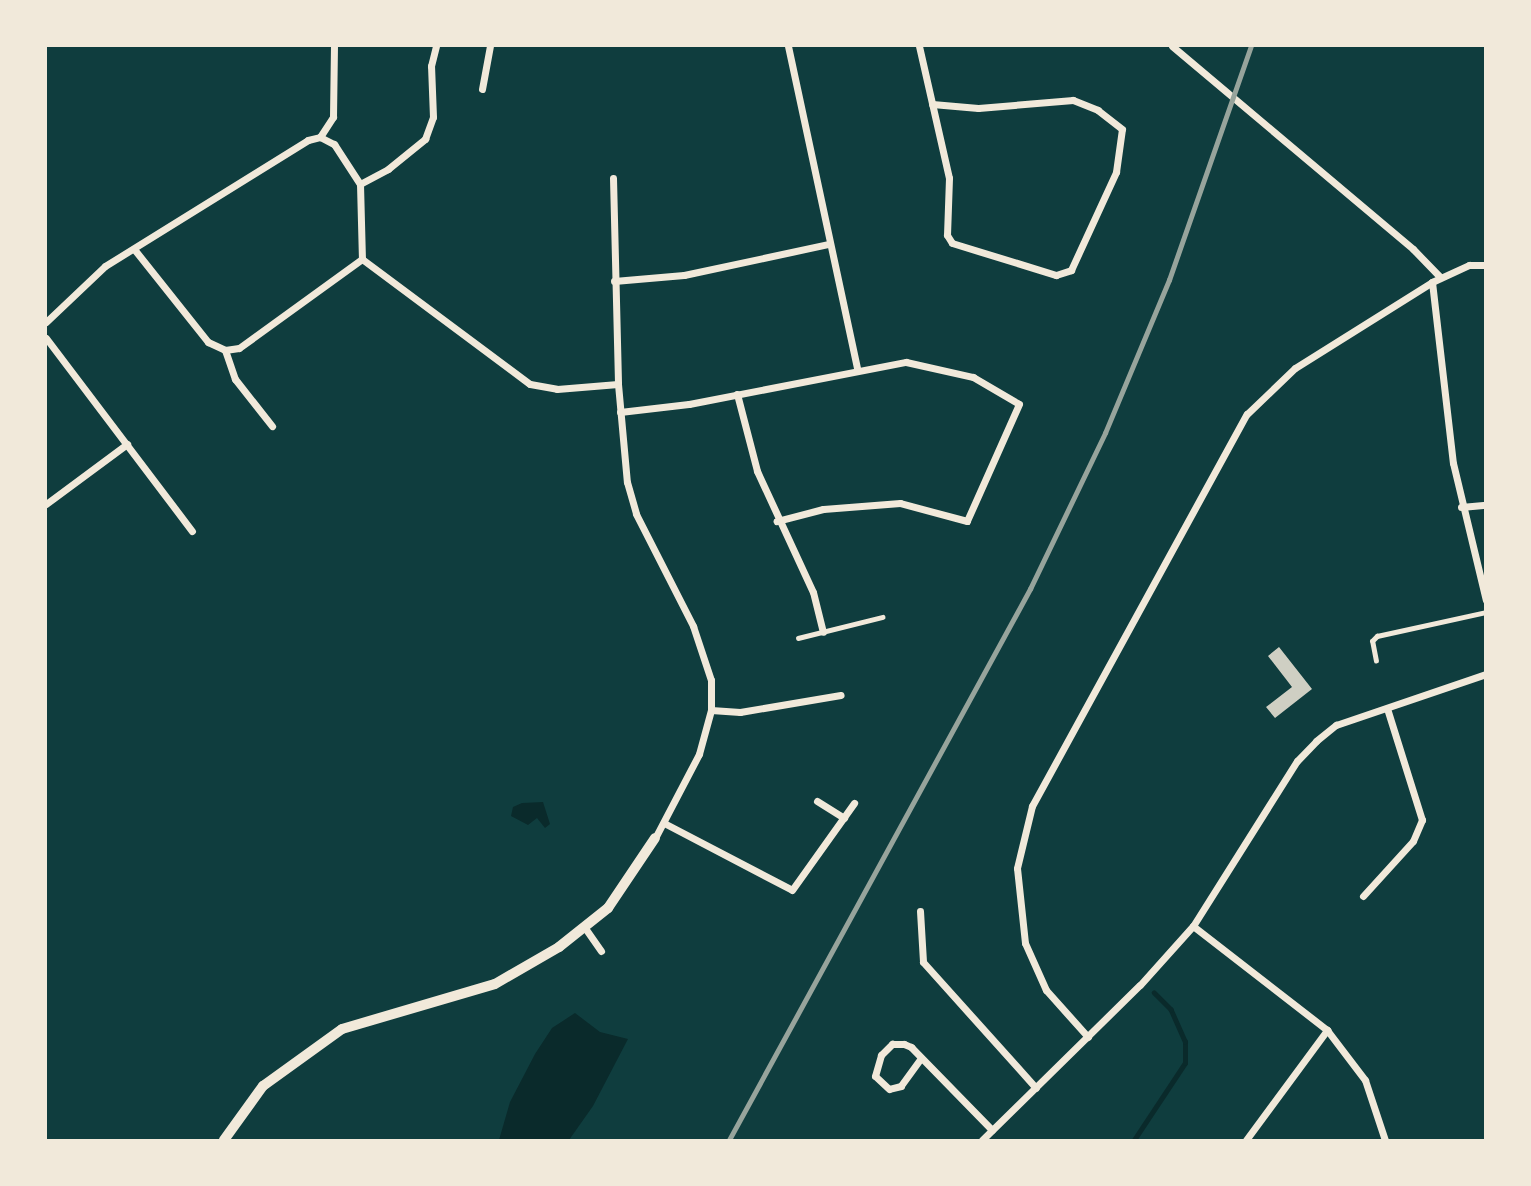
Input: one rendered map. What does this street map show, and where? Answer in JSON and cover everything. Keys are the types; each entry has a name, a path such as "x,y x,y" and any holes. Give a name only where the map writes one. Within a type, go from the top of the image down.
{"street":[{"path":"320,137 332,117 334,46"},
{"path":"360,184 388,169 426,136 433,117 431,66 436,46"},
{"path":"482,89 490,46"},
{"path":"788,46 828,244 857,369"},
{"path":"919,46 932,104 949,178 947,235 952,243 1056,275 1071,270 1115,172 1122,129 1098,110 1073,100 978,108 932,104"},
{"path":"1172,46 1440,277"},
{"path":"46,322 106,266 308,140 320,137 334,144 360,184 362,259"},
{"path":"224,1140 263,1086 342,1030 495,984 528,968 585,928 608,908 655,838 689,779 711,710 710,680 693,626 630,495 618,384 613,178"},
{"path":"614,281 684,275 828,244"},
{"path":"134,249 208,342 225,350 239,348 362,259"},
{"path":"362,259 530,384 557,389 618,384"},
{"path":"1088,1037 1046,990 1025,943 1017,868 1032,806 1247,414 1295,368 1440,277 1469,265 1486,265"},
{"path":"1432,282 1461,507 1486,600"},
{"path":"46,338 192,531"},
{"path":"225,350 235,379 272,426"},
{"path":"620,412 737,394 857,369 906,362 942,367 998,388 1019,404 967,521 900,503 823,509 777,521"},
{"path":"737,394 757,471 777,521 813,592 823,632"},
{"path":"46,504 127,444"},
{"path":"1461,507 1486,505"},
{"path":"982,1140 1088,1037 1193,926 1297,761 1336,725 1486,674"},
{"path":"711,710 740,712 841,695"},
{"path":"1363,897 1413,841 1422,820 1387,708"},
{"path":"817,801 844,818"},
{"path":"664,823 792,890 854,803"},
{"path":"920,911 923,961 1036,1088"},
{"path":"1193,926 1327,1030 1365,1080 1385,1140"},
{"path":"585,928 601,951"},
{"path":"1246,1140 1327,1030"},
{"path":"921,1058 906,1082 895,1089 883,1086 875,1076 876,1063 892,1044 911,1047 992,1130"}],"lane":[{"path":"1376,661 1371,641 1377,636 1486,612"},
{"path":"798,638 882,617"}],"water":[{"path":"543,802 550,824 545,828 537,818 528,825 511,816 513,807 522,803"},
{"path":"575,1013 600,1032 628,1039 593,1106 569,1140 499,1140 510,1102 535,1054 552,1028"}],"building":[{"path":"1279,647 1312,689 1275,718 1266,707 1292,687 1268,656"}],"waterway":[{"path":"1134,1140 1185,1063 1185,1042 1171,1010 1154,993"}],"railway":[{"path":"729,1140 1030,589 1105,433 1169,280 1251,46"}]}
